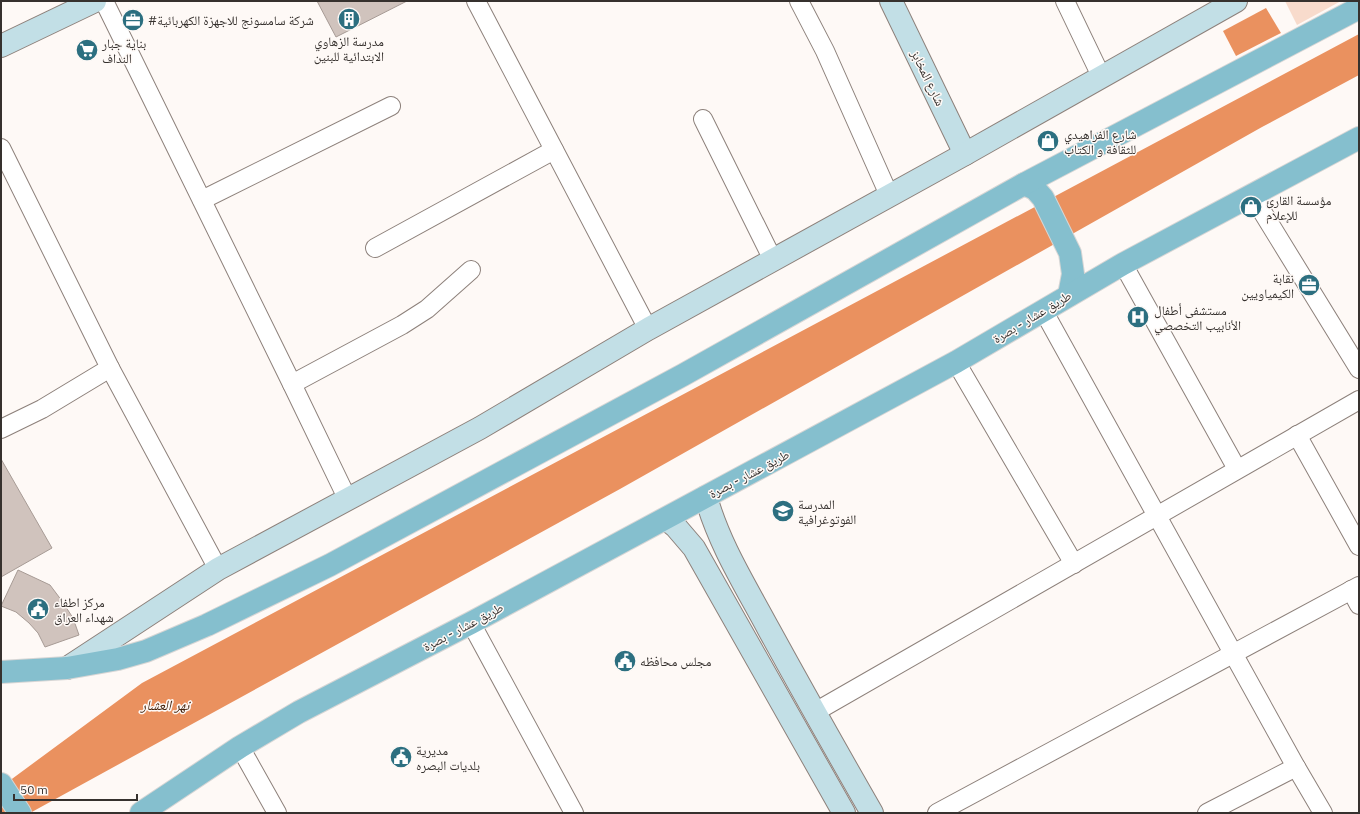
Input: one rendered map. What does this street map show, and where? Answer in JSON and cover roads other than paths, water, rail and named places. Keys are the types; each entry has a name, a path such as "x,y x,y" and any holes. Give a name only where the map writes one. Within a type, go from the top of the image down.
{"main road":[{"path":"1,672 67,668 118,659 146,651 207,625 330,565 683,375 1024,184 1359,8"},
{"name":"طريق عشار - بصرة","path":"141,813 240,747 299,712 471,623 956,362 1123,264 1359,138"},
{"path":"1024,184 1034,189 1043,198 1070,253 1073,274 1069,295"},
{"path":"1,784 20,813"}],"street":[{"path":"1,46 95,1"},
{"path":"104,1 348,500"},
{"path":"476,1 648,329"},
{"path":"798,1 826,51 889,196"},
{"name":"شارع المخابز","path":"891,1 965,154"},
{"path":"1065,1 1101,76"},
{"path":"67,668 218,569 480,428 648,329 965,154 1236,1"},
{"path":"202,200 391,106"},
{"path":"703,119 773,260"},
{"path":"1,148 110,368 218,569"},
{"path":"375,248 554,150"},
{"path":"1252,195 1359,369"},
{"path":"1123,264 1237,470"},
{"path":"292,384 402,325 427,309 471,270"},
{"path":"1044,310 1233,654 1323,813"},
{"path":"956,362 1074,564"},
{"path":"1,429 42,409 110,368"},
{"path":"815,712 1359,400"},
{"path":"1297,435 1359,546"},
{"path":"706,497 712,518 729,556 872,813"},
{"path":"666,519 676,527 694,548 844,813"},
{"path":"937,813 1233,654 1356,594"},
{"path":"471,623 574,813"},
{"path":"240,747 276,813"},
{"path":"1206,813 1296,767"}],"water":[{"path":"1266,8 1281,33 1236,56 1223,31"},
{"name":"نهر العشار","path":"1359,34 1359,75 1262,127 620,489 30,813 1,813 1,787 142,683"}],"place":[{"name":"مدرسة الزهاوي اﻻبتدائية للبنين","path":"349,19"},
{"name":"#شركة سامسونج للاجهزة الكهربائية","path":"133,20"},
{"name":"بناية جبار النداف","path":"87,50"},
{"name":"شارع الفراهيدي للثقافة و الكتاب","path":"1048,141"},
{"name":"مؤسسة القارئ للإعلام","path":"1251,207"},
{"name":"نقابة الكيمياويين","path":"1309,285"},
{"name":"مستشفى أطفال الأنابيب التخصصي","path":"1138,317"},
{"name":"المدرسة الفوتوغرافية","path":"783,511"},
{"name":"مركز اطفاء شهداء العراق","path":"38,609"},
{"name":"مجلس محافظه","path":"625,661"},
{"name":"مديرية بلديات البصره","path":"401,757"}]}
